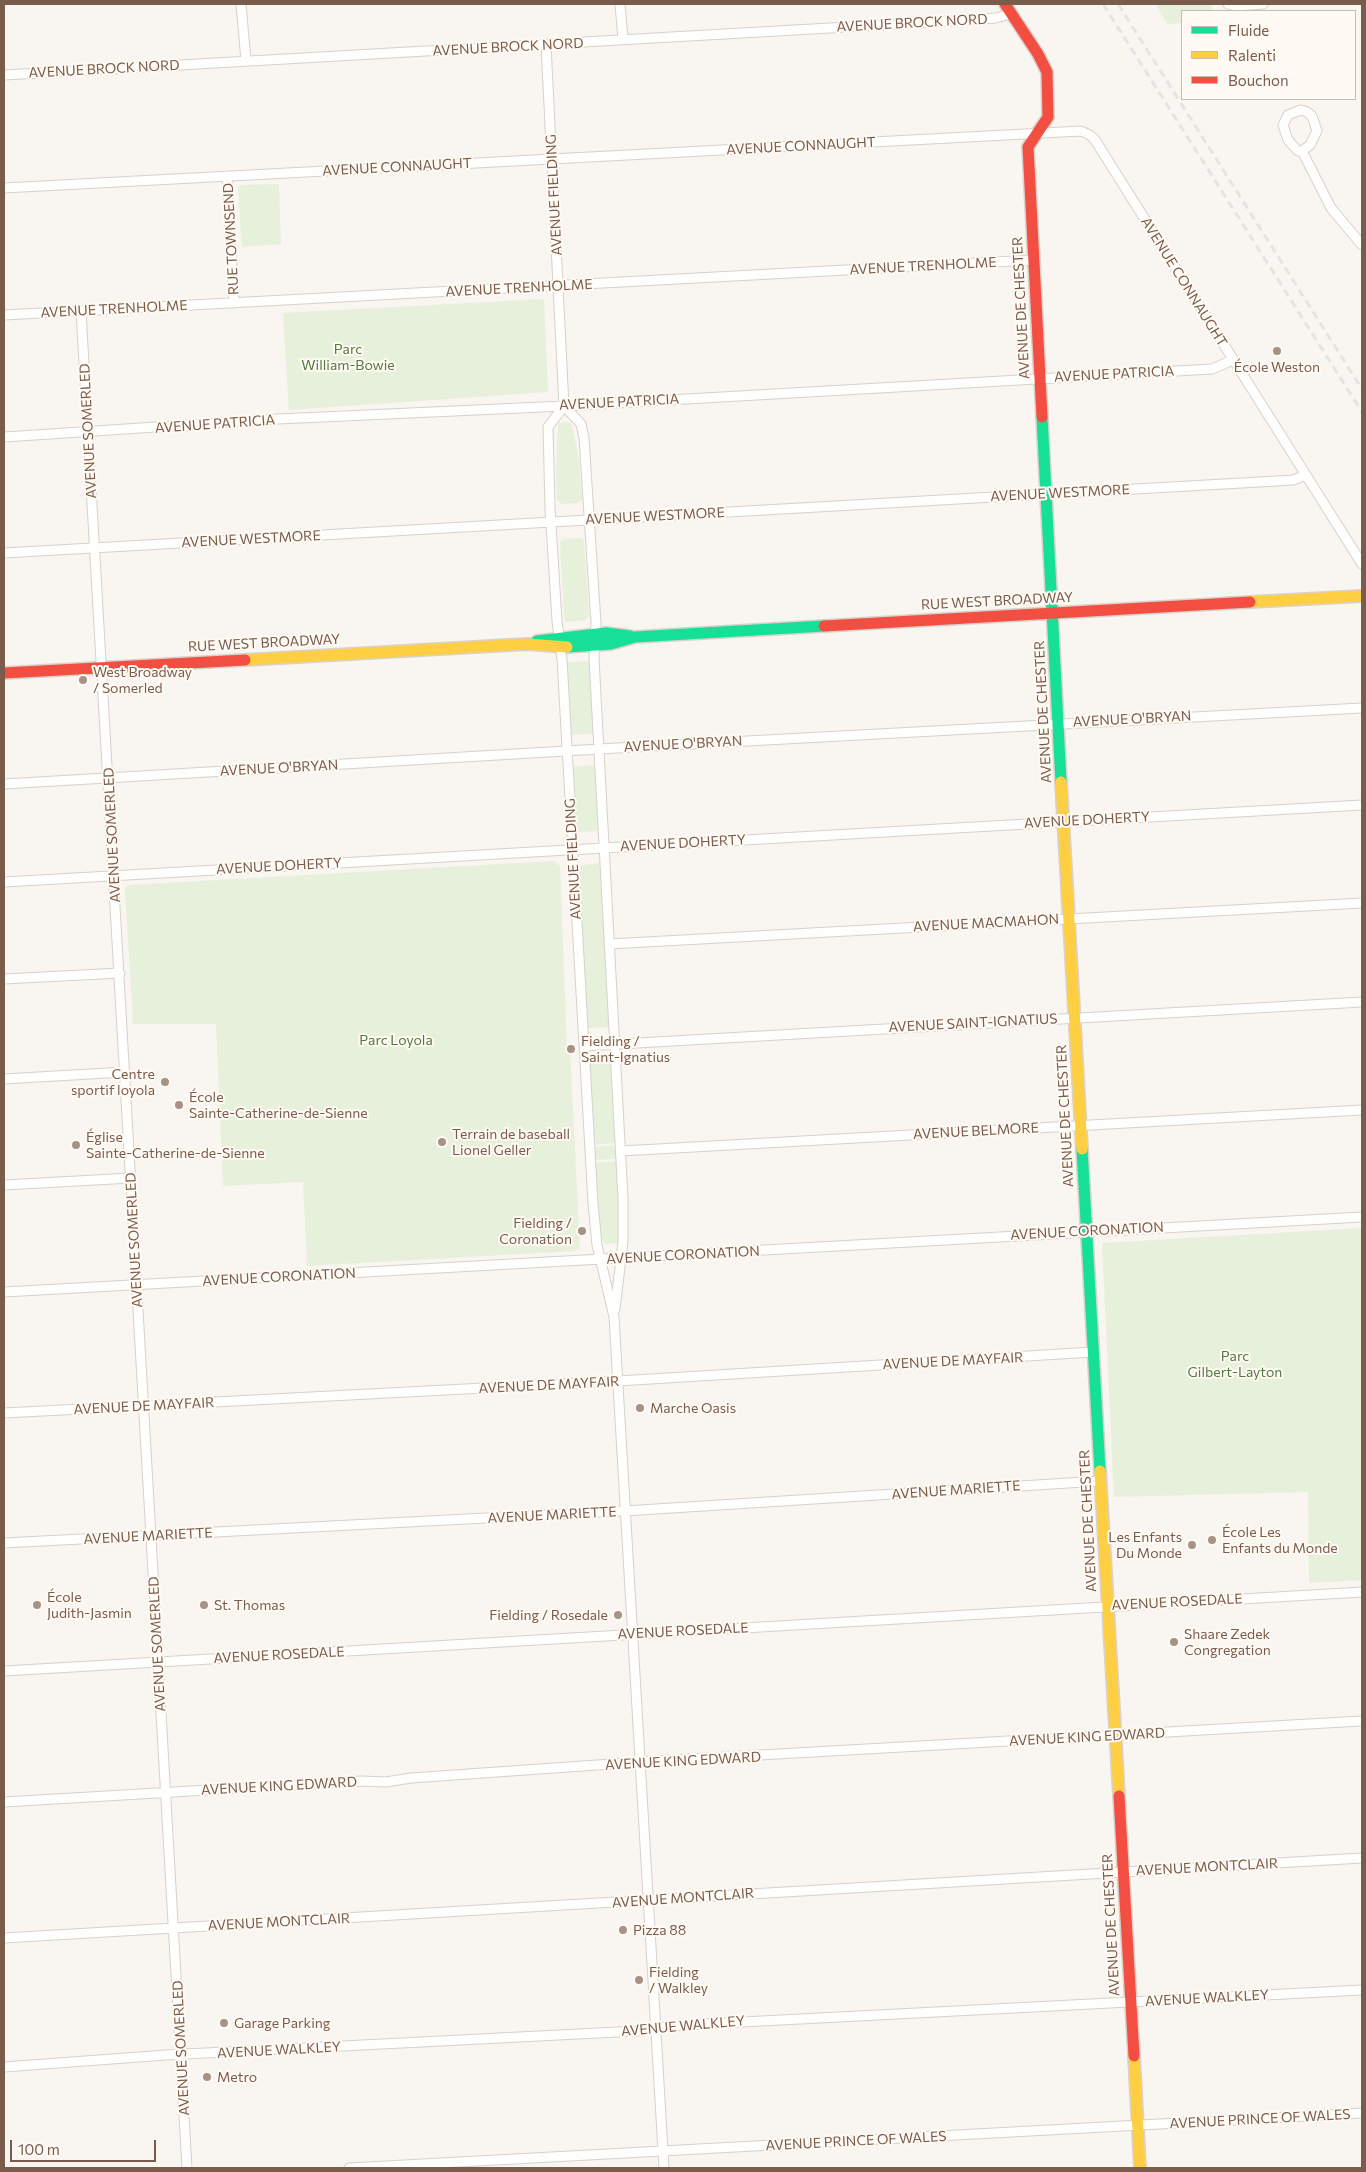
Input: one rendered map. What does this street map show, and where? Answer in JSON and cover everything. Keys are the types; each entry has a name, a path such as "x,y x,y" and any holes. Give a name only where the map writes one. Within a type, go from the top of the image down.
{"street":[{"path":"241,4 246,61"},
{"path":"620,4 623,39"},
{"path":"1228,4 1237,6 1263,4"},
{"name":"AVENUE BROCK NORD","path":"4,75 996,18 1008,9"},
{"name":"AVENUE DE CHESTER","path":"1008,9 1046,69 1048,117 1028,147 1074,1017 1140,2168"},
{"name":"AVENUE FIELDING","path":"546,44 564,406 548,427 551,522 567,751 593,1203 601,1260 614,1317 664,2168"},
{"path":"1301,110 1312,116 1317,131 1310,145 1302,151 1298,151 1291,146 1285,135 1284,125 1288,116 1301,110"},
{"name":"AVENUE CONNAUGHT","path":"4,188 1081,131 1092,137 1362,564"},
{"path":"1302,151 1331,208 1362,245"},
{"name":"RUE TOWNSEND","path":"227,176 234,303"},
{"name":"AVENUE TRENHOLME","path":"4,315 1034,260"},
{"name":"AVENUE SOMERLED","path":"81,311 187,2168"},
{"name":"AVENUE PATRICIA","path":"4,437 278,420 564,406 1212,369 1233,360"},
{"name":"AVENUE FIELDING","path":"564,406 577,419 583,431 589,520 623,1199 621,1258 614,1317"},
{"name":"AVENUE WESTMORE","path":"4,553 1286,481 1306,475"},
{"name":"RUE WEST BROADWAY","path":"4,673 560,642 594,639 610,633 634,637 1362,596"},
{"name":"AVENUE O'BRYAN","path":"4,784 1059,723 1362,708"},
{"name":"AVENUE DOHERTY","path":"4,882 1362,805"},
{"name":"AVENUE MACMAHON","path":"609,944 1362,903"},
{"path":"4,980 120,973"},
{"name":"AVENUE SAINT-IGNATIUS","path":"584,1046 1362,1002"},
{"path":"4,1079 124,1072"},
{"name":"AVENUE BELMORE","path":"621,1152 1081,1124 1362,1110"},
{"path":"4,1185 130,1178"},
{"name":"AVENUE CORONATION","path":"4,1292 1362,1217"},
{"name":"AVENUE DE MAYFAIR","path":"4,1413 618,1381 1093,1352"},
{"name":"AVENUE MARIETTE","path":"4,1543 626,1511 1100,1481"},
{"name":"AVENUE ROSEDALE","path":"4,1671 1362,1592"},
{"name":"AVENUE KING EDWARD","path":"4,1802 361,1781 386,1782 411,1778 640,1763 1362,1721"},
{"name":"AVENUE MONTCLAIR","path":"4,1938 1362,1858"},
{"name":"AVENUE WALKLEY","path":"4,2067 181,2055 656,2029 694,2024 1362,1990"},
{"name":"AVENUE PRINCE OF WALES","path":"349,2168 1362,2113"}],"green space":[{"path":"1156,4 1211,4 1212,10 1181,10 1181,23 1167,24"},
{"path":"279,184 281,244 242,247 238,187 241,185"},
{"name":"Parc William-Bowie","path":"544,299 548,392 289,410 283,313"},
{"path":"571,422 579,459 582,500 578,503 562,504 557,500 558,425 559,423"},
{"path":"564,539 583,539 584,543 589,616 585,620 566,622 564,618 560,542"},
{"path":"590,661 594,731 592,734 572,735 570,733 566,664 567,662"},
{"path":"594,765 596,769 599,828 598,831 576,832 572,770 573,767"},
{"name":"Parc Loyola","path":"554,861 560,866 567,1050 570,1050 580,1249 575,1251 307,1266 303,1182 223,1186 216,1024 133,1024 125,888 129,885"},
{"path":"600,863 610,1027 588,1028 577,866"},
{"path":"611,1062 617,1143 593,1145 588,1066 590,1063"},
{"path":"617,1145 618,1159 593,1160 593,1147"},
{"path":"618,1161 618,1241 605,1244 601,1236 594,1163"},
{"name":"Parc Gilbert-Layton","path":"1362,1228 1362,1580 1309,1583 1308,1492 1114,1497 1102,1243"}],"railway":[{"path":"1103,4 1362,412"},
{"path":"1118,4 1362,389"}],"traffic: fast":[{"path":"1042,417 1061,782"},
{"path":"567,647 611,644 635,637 824,626"},
{"path":"537,641 606,633 630,636"},
{"path":"1082,1149 1100,1471"}],"traffic: slow":[{"path":"1250,602 1362,596"},
{"path":"245,660 527,644 567,647"},
{"path":"1061,782 1082,1149"},
{"path":"1100,1471 1119,1796"},
{"path":"1134,2056 1140,2168"}],"traffic: jam":[{"path":"1005,4 1038,54 1047,72 1048,117 1028,147 1042,417"},
{"path":"824,626 1250,602"},
{"path":"4,673 245,660"},
{"path":"1119,1796 1134,2056"}],"place":[{"name":"École Weston","path":"1277,351"},
{"name":"West Broadway / Somerled","path":"83,680"},
{"name":"Fielding / Saint-Ignatius","path":"571,1049"},
{"name":"Centre sportif loyola","path":"165,1082"},
{"name":"École Sainte-Catherine-de-Sienne","path":"179,1105"},
{"name":"Terrain de baseball Lionel Geller","path":"442,1142"},
{"name":"Église Sainte-Catherine-de-Sienne","path":"76,1145"},
{"name":"Fielding / Coronation","path":"582,1231"},
{"name":"Marche Oasis","path":"640,1408"},
{"name":"École Les Enfants du Monde","path":"1212,1540"},
{"name":"Les Enfants Du Monde","path":"1192,1545"},
{"name":"École Judith-Jasmin","path":"37,1605"},
{"name":"St. Thomas","path":"204,1605"},
{"name":"Fielding / Rosedale","path":"618,1615"},
{"name":"Shaare Zedek Congregation","path":"1174,1642"},
{"name":"Pizza 88","path":"623,1930"},
{"name":"Fielding / Walkley","path":"639,1980"},
{"name":"Garage Parking","path":"224,2023"},
{"name":"Metro","path":"207,2077"}]}
